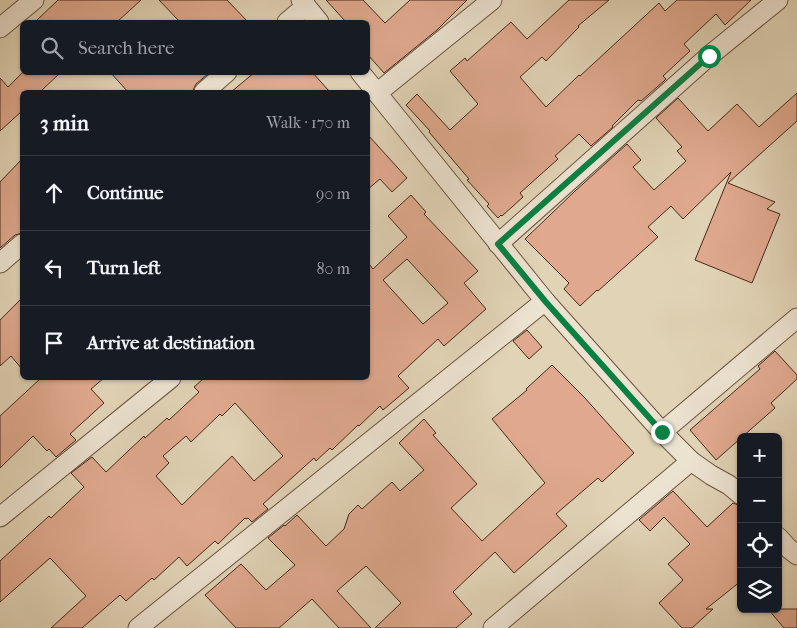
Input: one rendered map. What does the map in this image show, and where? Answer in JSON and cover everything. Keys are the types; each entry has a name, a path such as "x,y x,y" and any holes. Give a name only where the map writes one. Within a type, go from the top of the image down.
{"street":[{"path":"0,28 34,0"},
{"path":"376,93 492,0"},
{"path":"498,244 709,56 778,0"},
{"path":"289,20 304,3 318,20"},
{"path":"206,90 224,75"},
{"path":"362,75 545,301 662,432 691,461 737,492"},
{"path":"0,263 20,246"},
{"path":"138,628 545,301"},
{"path":"662,432 797,318"},
{"path":"0,517 169,380"},
{"path":"493,628 691,461"},
{"path":"782,541 797,555"}],"building":[{"path":"58,0 141,0 119,20 37,20"},
{"path":"159,0 227,0 246,20 178,20"},
{"path":"326,0 363,0 385,23 410,0 467,0 437,30 384,73 370,57 370,20 344,20"},
{"path":"569,0 609,0 578,26 546,61 542,57 520,77 546,107 659,3 665,11 677,0 751,0 725,25 716,14 684,44 690,51 663,76 666,79 664,81 641,101 638,100 613,127 591,146 579,134 555,156 558,159 520,193 523,197 498,218 487,206 489,204 467,180 469,179 430,131 406,105 417,94 450,130 478,104 450,71 465,58 467,61 511,22 527,39"},
{"path":"20,75 58,75 42,90 20,90 20,113 0,131 0,78 8,87"},
{"path":"113,75 207,75 196,84 194,90 126,90"},
{"path":"251,75 315,75 328,90 233,90"},
{"path":"797,93 797,121 728,183 775,202 767,209 780,214 752,283 695,260 731,172 683,219 671,206 648,227 658,237 580,306 564,289 569,283 525,239 627,144 641,160 633,167 654,190 686,161 677,151 682,147 656,118 678,98 708,131 737,104 759,127"},
{"path":"370,137 407,178 392,192 380,179 370,187"},
{"path":"20,161 20,234 15,235 0,248 0,182"},
{"path":"411,195 426,212 424,214 478,271 464,283 486,309 444,346 438,339 398,376 409,388 383,410 380,406 332,450 330,448 316,461 314,458 263,504 268,509 252,522 245,518 218,544 215,541 187,566 179,557 154,580 152,578 126,601 120,595 82,628 51,628 86,596 50,558 0,602 0,561 84,487 71,473 92,457 106,472 144,436 145,438 167,418 169,420 199,392 194,387 202,380 370,380 370,265 373,269 407,237 388,216","holes":["407,259 448,303 423,324 383,280","235,403 283,456 254,481 232,456 182,505 156,476 169,463 163,456 186,436 191,442 220,414 222,416"]},
{"path":"20,300 20,367 11,356 0,366 0,320"},
{"path":"527,330 542,347 529,359 513,341"},
{"path":"775,351 797,375 797,379 771,403 775,408 747,433 737,433 737,442 716,460 690,430 760,369 758,366"},
{"path":"552,365 584,397 634,453 602,482 598,478 556,514 567,526 514,573 495,552 453,592 472,614 456,628 375,628 401,603 366,566 337,591 371,628 339,628 312,599 279,628 236,628 205,595 241,564 266,590 295,565 268,538 297,515 326,546 344,529 349,514 358,505 362,509 392,482 400,491 424,470 399,443 424,419 436,433 433,435 477,484 451,508 482,541 545,483 492,419 527,390"},
{"path":"39,380 102,380 91,389 104,403 70,434 76,440 56,457 49,449 47,451 33,436 0,468 0,416"},
{"path":"673,491 707,527 733,503 737,504 737,584 706,609 713,609 692,628 682,628 659,603 683,580 668,564 690,544 664,517 650,531 639,520"},
{"path":"782,609 797,609 797,628 784,628 771,613 782,613"}],"route":[{"path":"662,432 545,301 498,244 709,56"}]}
